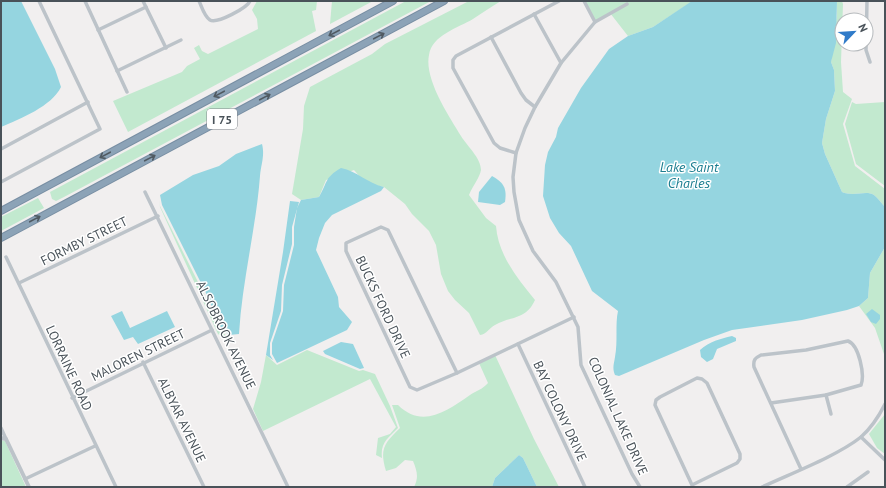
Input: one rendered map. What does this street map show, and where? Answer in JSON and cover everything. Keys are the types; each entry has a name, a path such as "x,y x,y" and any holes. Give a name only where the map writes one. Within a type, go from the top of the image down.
{"highway":[{"name":"I 75","path":"1,211 393,1"},
{"name":"I 75","path":"1,238 444,1"}],"street":[{"path":"1,182 100,129 39,1"},
{"path":"85,1 127,92"},
{"path":"144,1 166,48"},
{"path":"199,1 206,17 211,21 217,21 247,6 250,1"},
{"path":"516,153 500,148 494,143 453,68 453,60 456,56 559,1"},
{"path":"584,1 596,22"},
{"path":"868,1 866,50 870,62"},
{"name":"COLONIAL LAKE DRIVE","path":"627,4 596,22 561,63 535,107 516,153 514,192 518,220 533,250 556,282 574,318 580,335 581,365 632,474 640,487"},
{"path":"98,30 146,7"},
{"path":"534,14 561,63"},
{"path":"491,37 521,93 526,100 535,107"},
{"path":"117,71 181,40"},
{"path":"1,149 88,102"},
{"name":"ALSOBROOK AVENUE","path":"145,192 158,216 288,487"},
{"name":"FORMBY STREET","path":"19,283 158,216"},
{"name":"BUCKS FORD DRIVE","path":"457,373 388,230 381,227 346,242 346,251 410,387 417,390 457,373 574,318"},
{"name":"LORRAINE ROAD","path":"6,257 72,398 116,487"},
{"name":"MALOREN STREET","path":"72,398 143,362 212,330"},
{"path":"771,403 826,395 856,388 861,385 863,379 856,347 853,343 848,341 806,350 756,357 753,362 754,367 801,469"},
{"name":"BAY COLONY DRIVE","path":"518,344 585,487"},
{"name":"ALBYAR AVENUE","path":"143,362 204,487"},
{"path":"697,378 702,379 707,383 740,454 740,459 737,463 693,486 655,405 656,400 660,397 697,378"},
{"path":"826,395 831,414"},
{"path":"762,487 840,450 861,437 872,426 885,404"},
{"path":"1,428 29,487"},
{"path":"861,437 885,460"},
{"path":"1,438 6,439"},
{"path":"25,479 95,446"},
{"path":"846,487 868,472"}],"green space":[{"path":"257,1 317,1 316,10 312,11 316,31 128,132 113,101 182,72 187,66 200,59 194,48 199,45 202,51 208,54 258,29 257,19 252,10"},
{"path":"332,1 373,1 330,24"},
{"path":"406,1 431,1 64,197 56,201 52,199 50,192"},
{"path":"469,1 501,1 473,19 446,33 435,42 429,55 428,65 430,75 444,108 461,136 479,161 481,170 469,195 486,218 496,226 505,257 516,275 535,300 523,314 501,322 480,335 469,313 448,291 441,274 436,245 429,231 412,214 405,204 384,187 374,185 361,178 354,170 326,180 319,197 301,200 292,194 303,129 304,106 310,87 372,54 385,44"},
{"path":"584,1 693,1 653,27 628,36 610,13 595,22"},
{"path":"837,1 842,1 843,12 837,12"},
{"path":"834,39 834,52 841,52 843,92 852,99 843,124 855,166 885,189 885,207 874,195 867,193 851,194 842,192 825,154 822,143 826,119 835,91 834,70 831,62"},
{"path":"852,102 856,104 885,102 885,186 856,164 845,124"},
{"path":"38,198 44,208 1,231 1,217"},
{"path":"159,199 160,206 204,294 218,326 227,337 233,336 232,338 224,338 218,334 160,207"},
{"path":"885,247 885,357 875,328 859,306 868,298 870,273"},
{"path":"307,350 359,371 363,370 375,374 390,406 398,428 388,438 382,448 382,458 376,455 378,438 390,434 396,427 370,379 263,431 253,409 261,382 266,355 277,365"},
{"path":"495,355 534,439 559,487 537,487 523,458 519,455 495,478 492,487 414,487 417,480 417,474 413,461 405,460 396,468 386,471 383,451 387,442 400,428 392,405 398,405 407,412 416,416 425,417 443,412 488,383 479,363"},
{"path":"885,414 885,454 877,448 869,434"},
{"path":"1,440 5,441 26,487 1,487"}],"water":[{"path":"1,1 21,1 55,69 61,87 57,94 43,106 26,116 1,127"},
{"name":"Lake Saint Charles","path":"692,1 837,1 837,12 834,12 834,51 831,62 834,70 835,91 826,119 822,143 825,154 842,192 851,194 867,193 874,195 885,207 885,247 870,273 868,298 859,306 802,320 732,330 704,340 619,376 615,375 613,368 616,351 618,311 592,291 571,246 559,233 550,218 543,196 545,165 548,152 556,137 558,128 581,88 609,49 628,36 653,27"},
{"path":"262,144 263,152 258,196 243,294 239,334 229,335 220,326 206,293 162,205 160,195 193,175 219,166 236,154"},
{"path":"341,168 384,187 381,191 332,215 325,223 316,250 338,297 339,307 352,322 347,330 277,363 272,354 272,343 283,311 284,285 294,245 294,227 297,208 301,200 319,197 329,178"},
{"path":"492,176 504,186 505,189 505,202 500,205 478,202 479,192"},
{"path":"290,201 299,202 292,227 292,244 282,285 281,311 270,343 270,355 273,360 266,355"},
{"path":"872,309 880,315 880,319 876,324 871,322 866,314"},
{"path":"122,311 130,328 167,311 175,327 138,344 133,337 124,340 111,316"},
{"path":"732,336 736,338 736,341 717,349 713,359 707,362 701,357 700,350 708,344"},
{"path":"341,342 353,344 364,368 360,369 325,354 323,351"},
{"path":"519,455 523,458 537,487 492,487 495,478"}]}
